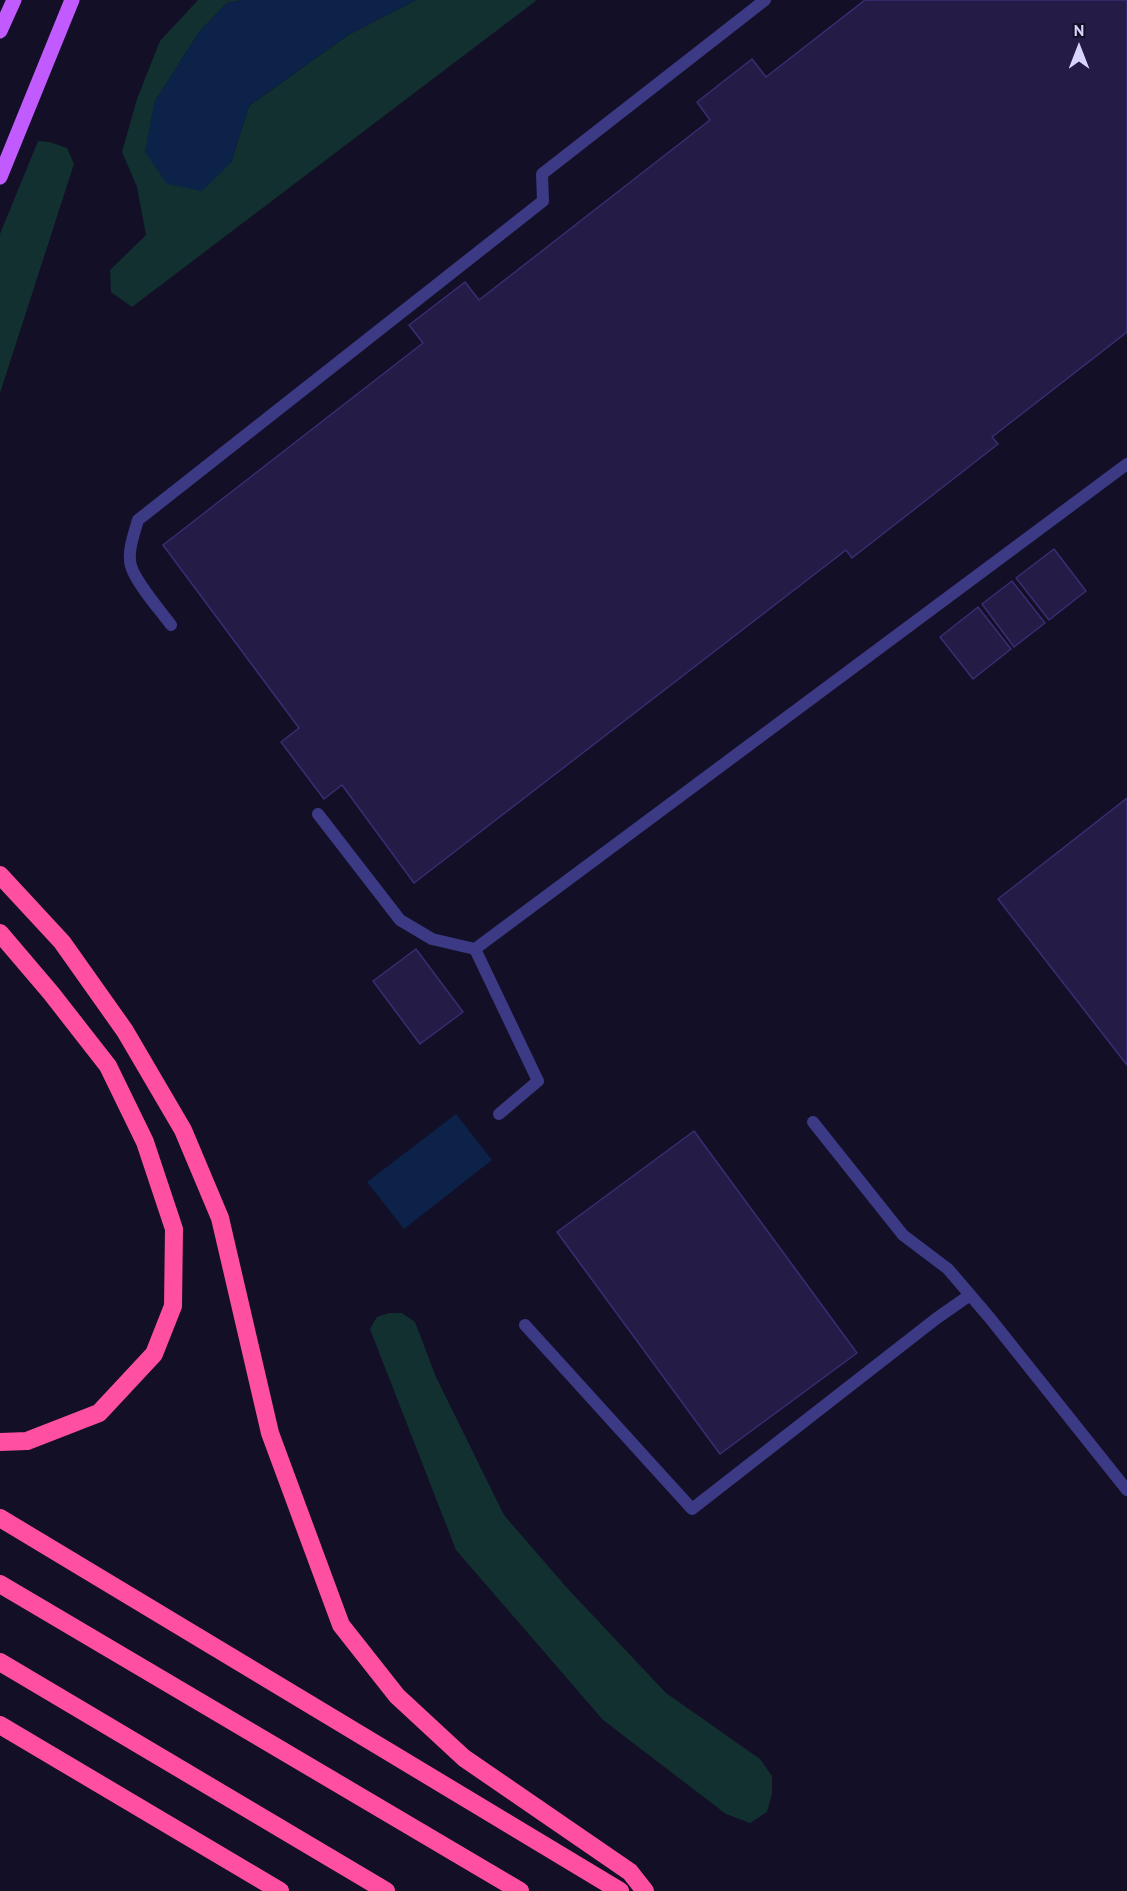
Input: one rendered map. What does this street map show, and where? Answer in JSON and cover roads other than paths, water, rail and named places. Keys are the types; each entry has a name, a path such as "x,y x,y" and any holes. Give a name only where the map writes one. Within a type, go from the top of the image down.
{"highway":[{"path":"0,875 62,942 119,1022 183,1130 220,1218 270,1433 341,1625 397,1696 464,1758 630,1872 645,1891"},
{"path":"0,933 108,1066 145,1142 174,1229 174,1306 154,1354 99,1413 27,1441 0,1442"},
{"path":"0,1518 620,1891"},
{"path":"0,1584 520,1891"},
{"path":"0,1662 386,1891"},
{"path":"0,1725 280,1891"}],"main road":[{"path":"0,31 14,0"},
{"path":"0,177 72,0"}],"lane":[{"path":"171,625 143,588 131,566 131,541 138,520 543,201 542,174 765,0"},
{"path":"318,814 400,920 432,939 475,949 1127,464"},
{"path":"475,949 538,1081 499,1114"},
{"path":"813,1122 903,1234 948,1269 1127,1490"},
{"path":"525,1325 692,1509 928,1325 970,1296"}],"water":[{"path":"243,0 416,0 348,35 249,106 231,163 202,191 167,184 145,152 154,103 199,32 227,3"},
{"path":"456,1114 492,1160 404,1229 367,1182"}]}
